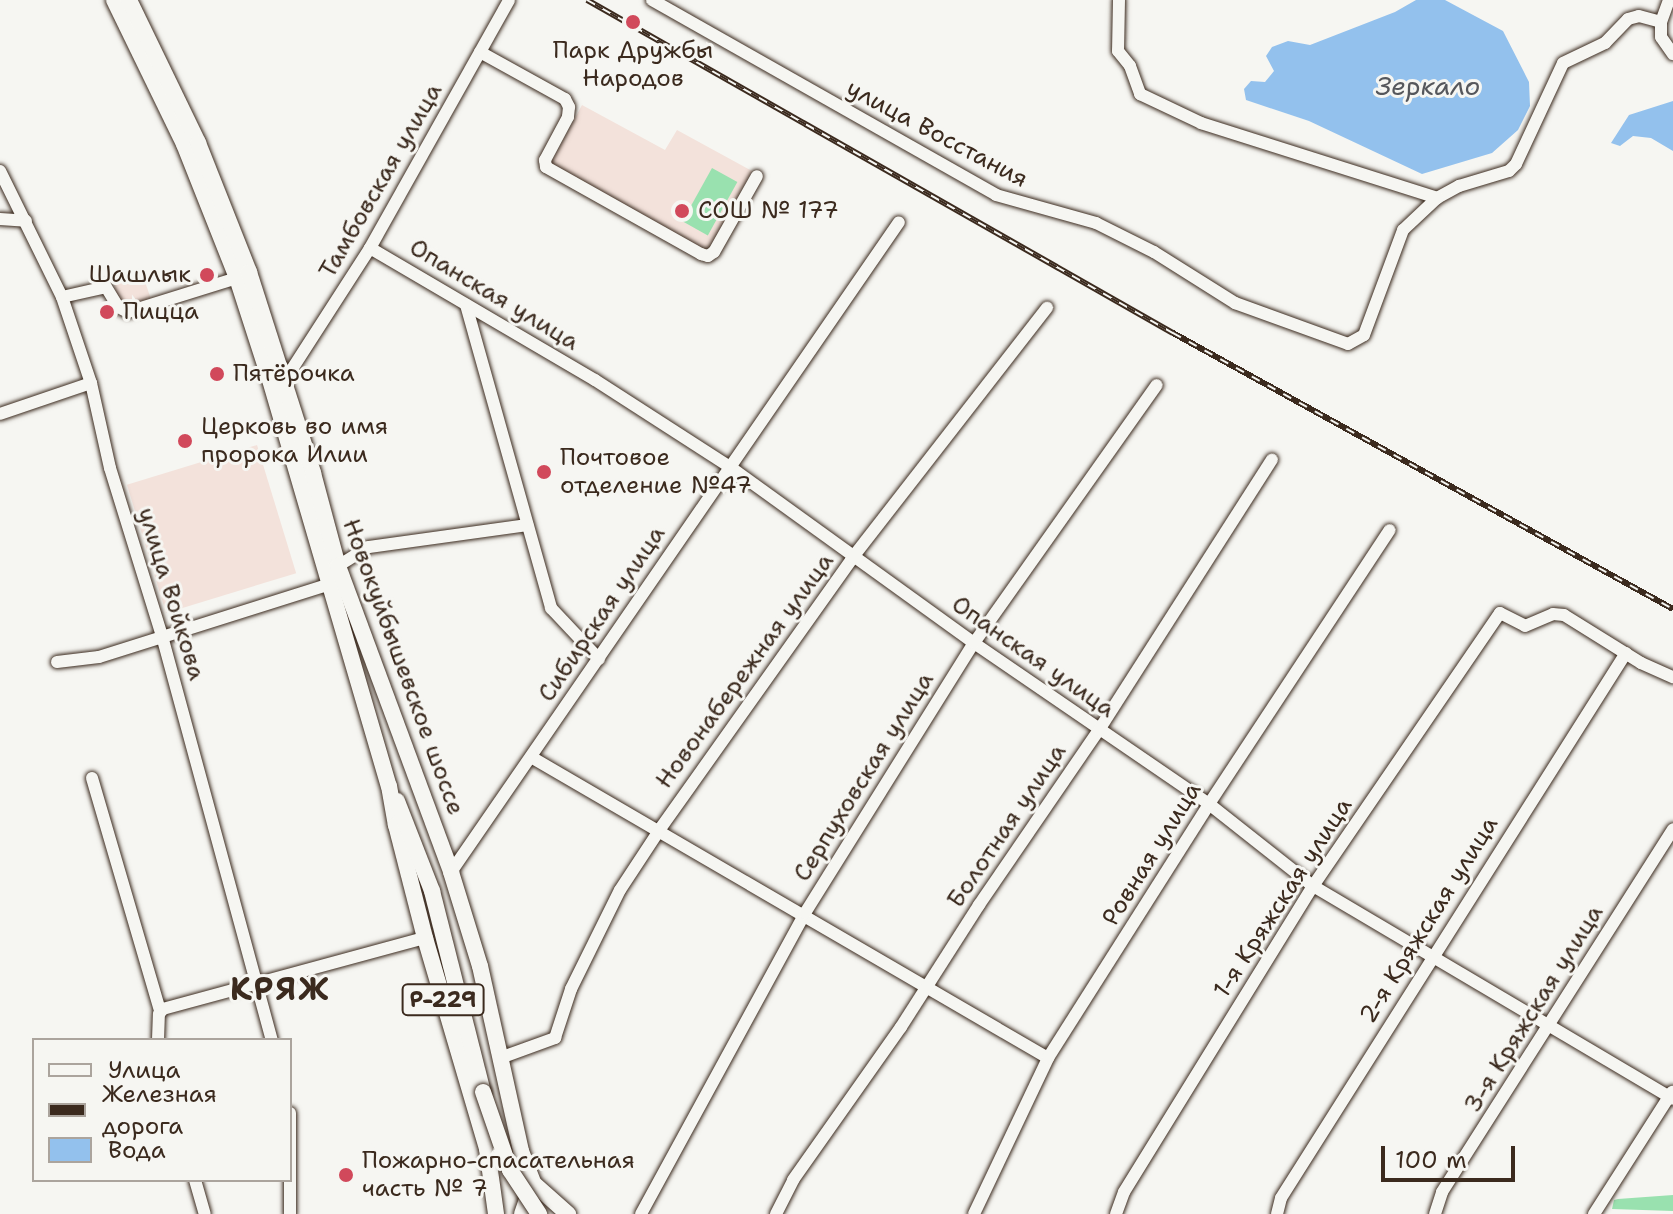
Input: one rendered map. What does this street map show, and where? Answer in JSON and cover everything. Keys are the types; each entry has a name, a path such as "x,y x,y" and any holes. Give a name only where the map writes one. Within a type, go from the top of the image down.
{"main road":[{"name":"Новокуйбышевское шоссе","path":"114,0 184,144 237,278 270,380 389,786 425,938 488,1155 496,1214"},
{"name":"Новокуйбышевское шоссе","path":"129,0 198,143 249,272 285,380 338,566 451,872 480,966 521,1151 533,1183 568,1214"},
{"name":"Новокуйбышевское шоссе","path":"389,786 408,823 432,891 483,1092 510,1170 539,1214"},
{"path":"488,1155 495,1160 509,1160 521,1151"},
{"path":"522,1214 533,1183"},
{"path":"482,1214 494,1195"}],"street":[{"name":"Тамбовская улица","path":"285,380 370,248 509,0"},
{"name":"улица Восстания","path":"652,0 996,195 1096,223 1154,252 1235,303 1348,344 1364,335 1403,230 1437,198 1459,186 1509,171 1516,164 1563,63 1605,43 1628,19 1639,16 1661,22"},
{"path":"1119,0 1118,51 1130,66 1140,94 1201,123 1437,198"},
{"path":"1669,0 1661,22 1664,43 1673,54"},
{"path":"480,52 565,99 569,107 568,117 545,160 546,167 701,254 708,256 714,252 757,176"},
{"name":"улица Войкова","path":"0,171 62,297 91,383 110,468 162,636 272,1038"},
{"path":"0,219 26,221"},
{"name":"Сибирская улица","path":"451,872 899,222"},
{"name":"Опанская улица","path":"370,248 595,380 730,467 974,643 1209,804 1313,886 1550,1027 1672,1095"},
{"path":"62,297 106,287 118,307 128,312 237,278"},
{"path":"466,305 551,608 599,659"},
{"name":"Новонабережная улица","path":"500,1058 555,1038 571,989 620,890 660,829 853,557 1047,308"},
{"path":"0,414 91,383"},
{"name":"Серпуховская улица","path":"641,1214 805,913 974,643 1157,385"},
{"name":"Болотная улица","path":"776,1214 793,1180 1099,730 1272,460"},
{"path":"338,566 369,547 527,525"},
{"name":"Ровная улица","path":"974,1214 1048,1058 1209,804 1390,530"},
{"path":"57,662 99,657 328,585"},
{"name":"1-я Кряжская улица","path":"1116,1214 1124,1192 1313,886 1500,613 1525,626 1553,614 1564,615 1626,653"},
{"path":"1626,653 1673,677"},
{"name":"2-я Кряжская улица","path":"1277,1214 1281,1198 1431,956 1626,653"},
{"path":"531,757 805,913 1048,1058"},
{"path":"92,778 160,1011 158,1038"},
{"name":"3-я Кряжская улица","path":"1435,1214 1442,1192 1550,1027 1673,829"},
{"path":"160,1011 258,981 425,938"},
{"path":"1594,1214 1672,1095"},
{"path":"196,1182 205,1214"},
{"path":"290,1182 290,1214"}],"shaded area":[{"name":"СОШ № 177","path":"582,105 665,150 677,130 752,171 708,251 550,165"},
{"path":"142,273 152,302 128,310 120,303 113,282"},
{"path":"257,445 296,573 166,613 127,485"}],"green space":[{"path":"712,168 737,182 708,235 682,221"},
{"path":"1673,1195 1673,1211 1612,1209 1614,1200 1618,1199"}],"water":[{"name":"Зеркало","path":"1416,0 1445,0 1503,31 1529,82 1530,106 1518,130 1492,153 1422,174 1309,121 1246,100 1244,89 1251,81 1265,82 1274,71 1266,56 1272,47 1288,41 1310,45 1395,12"},
{"path":"1673,101 1673,151 1651,138 1633,136 1620,146 1611,143 1629,115"}],"railway":[{"path":"587,0 1173,333 1673,609"}],"place":[{"name":"Парк Дружбы Народов","path":"633,22"},
{"name":"СОШ № 177","path":"682,211"},
{"name":"Шашлык","path":"207,275"},
{"name":"Пицца","path":"107,312"},
{"name":"Пятёрочка","path":"217,374"},
{"name":"Церковь во имя пророка Илии","path":"185,441"},
{"name":"Почтовое отделение №47","path":"544,472"},
{"name":"Пожарно-спасательная часть № 7","path":"346,1175"}],"district":[{"name":"КРЯЖ","path":"280,989"}]}
